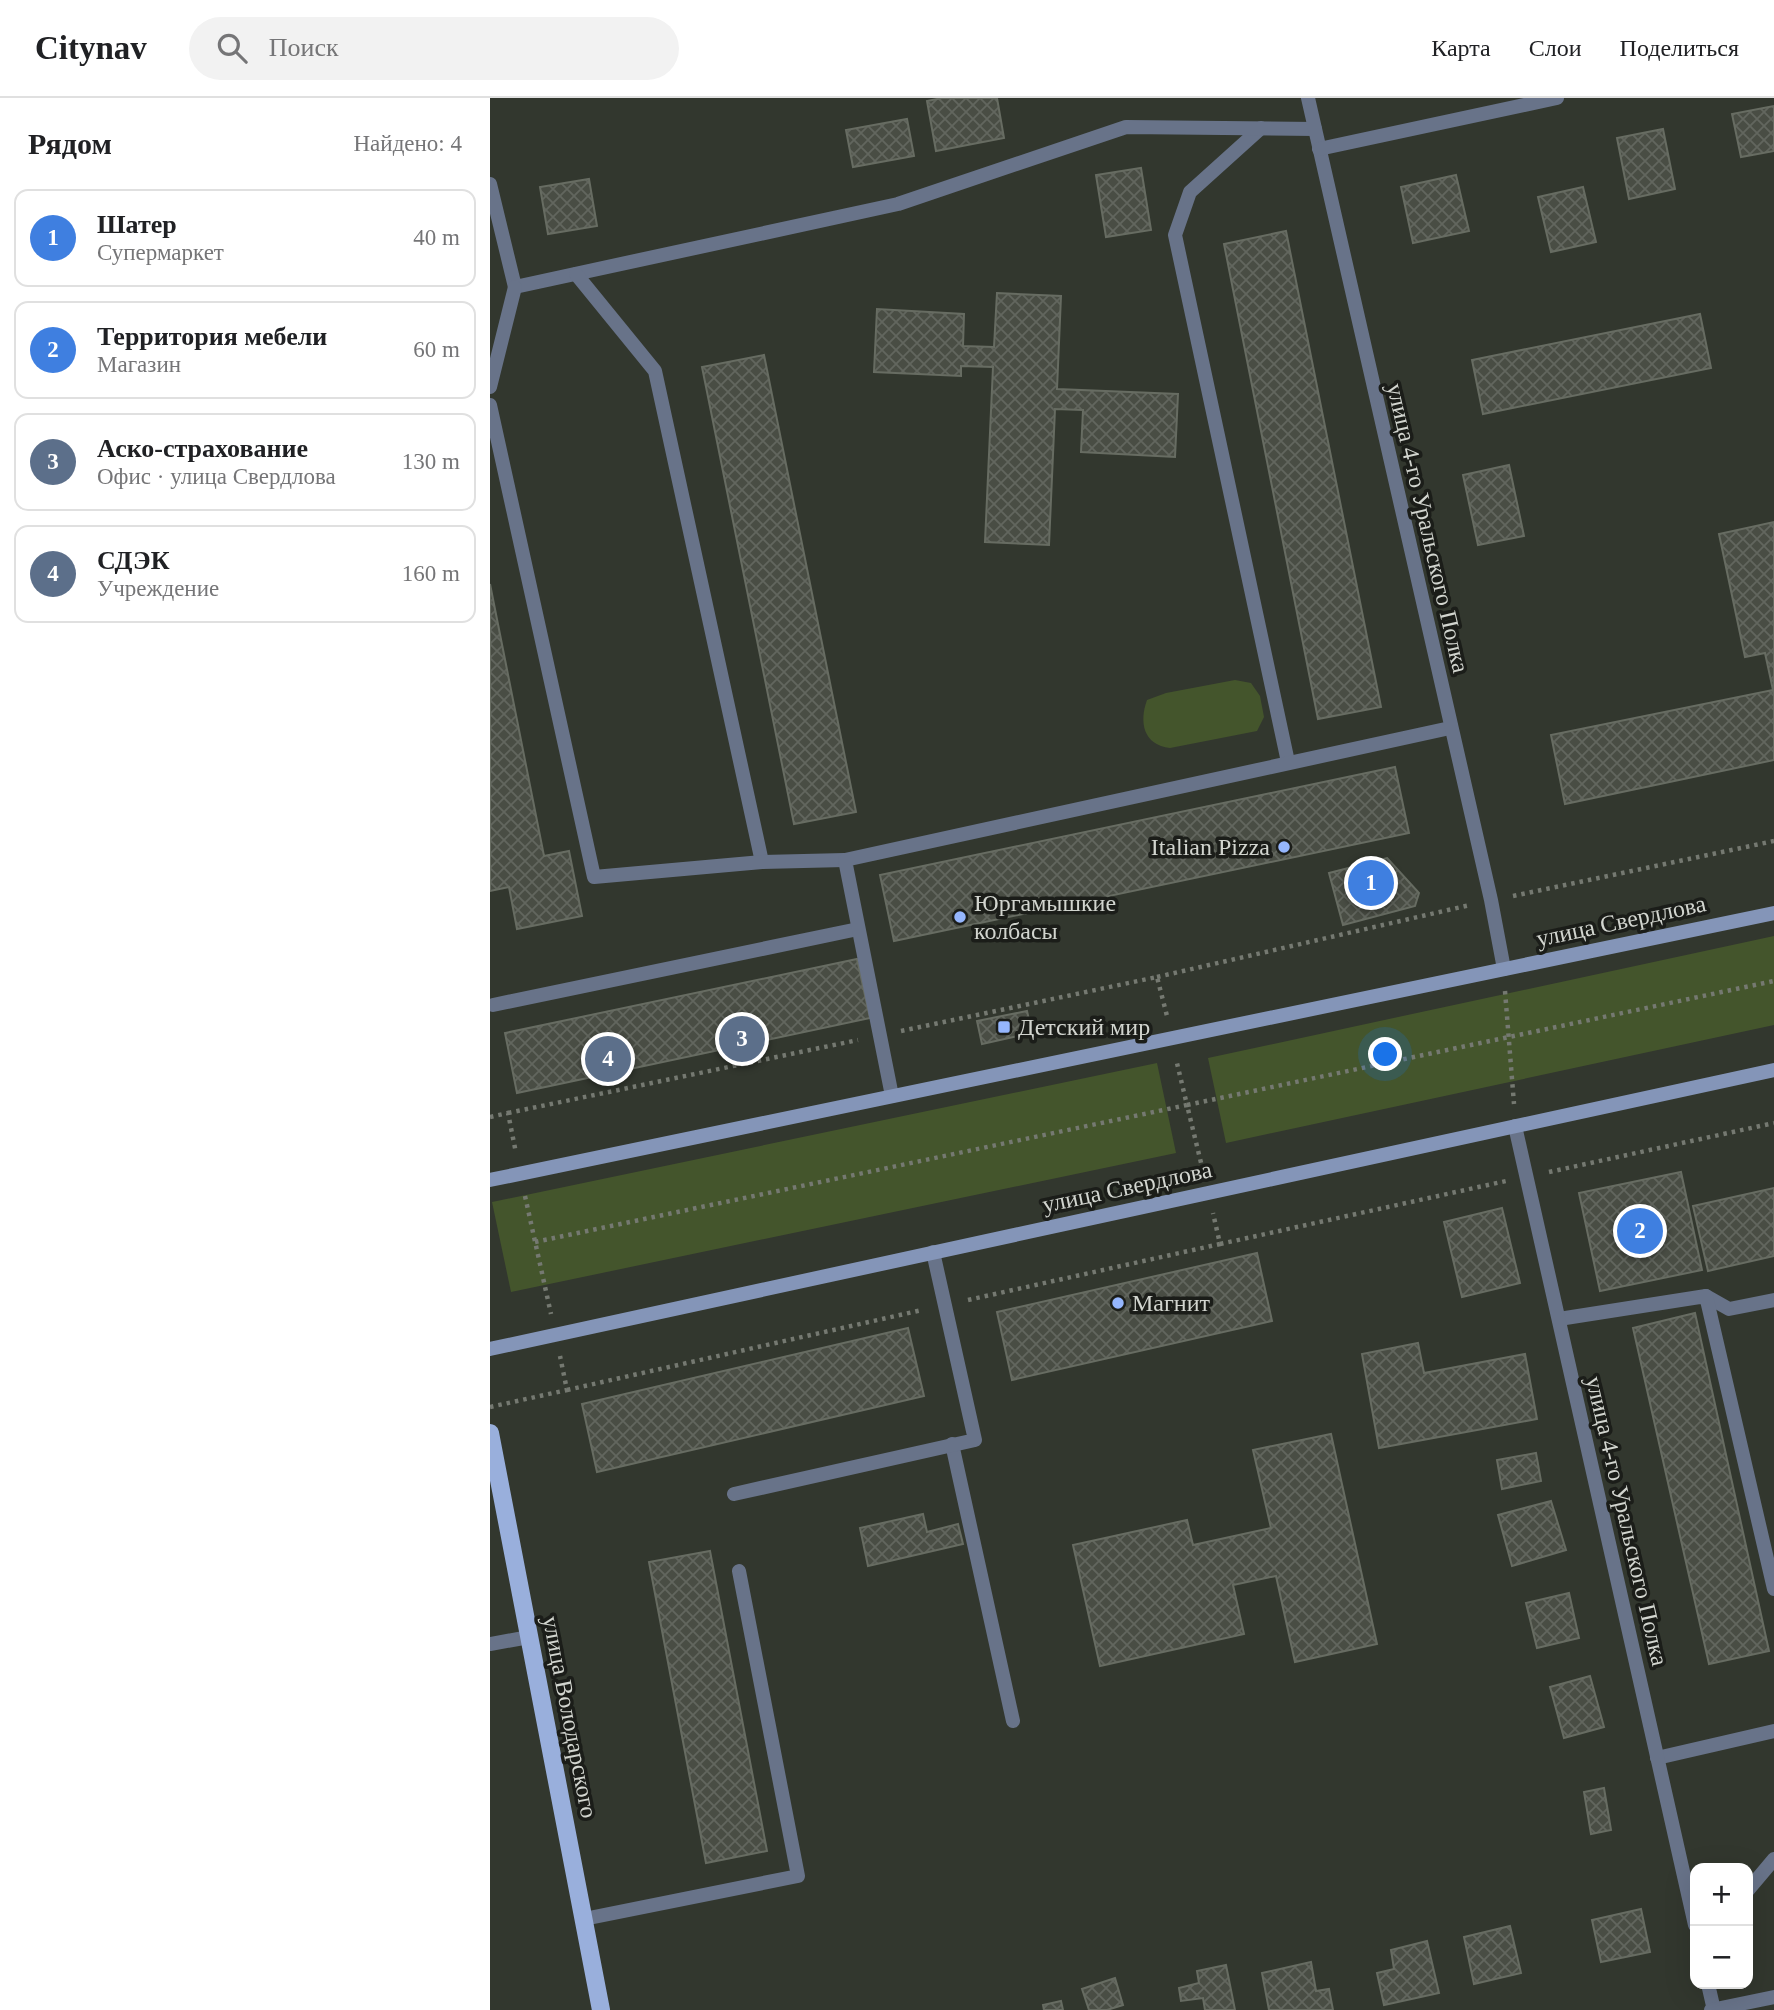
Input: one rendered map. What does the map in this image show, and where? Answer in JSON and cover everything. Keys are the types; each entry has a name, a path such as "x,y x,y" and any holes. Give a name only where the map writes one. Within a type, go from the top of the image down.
{"main road":[{"name":"улица Свердлова","path":"490,1180 1774,913"},
{"name":"улица Свердлова","path":"490,1349 1774,1070"},
{"name":"улица Володарского","path":"490,1433 601,2010"}],"street":[{"name":"улица 4-го Уральского Полка","path":"1308,98 1450,728 1492,900 1504,968"},
{"path":"1319,149 1557,98"},
{"path":"515,287 898,204 1126,127 1315,128"},
{"path":"1261,128 1190,192 1175,235 1288,762"},
{"path":"490,184 515,287 490,387"},
{"path":"576,274 655,371 762,862"},
{"path":"490,405 594,877 762,862 845,860 1450,728"},
{"path":"845,860 892,1096"},
{"path":"493,1005 858,929"},
{"name":"улица 4-го Уральского Полка","path":"1515,1126 1690,1903"},
{"path":"734,1494 975,1440 933,1252"},
{"path":"1559,1320 1706,1296 1729,1308 1774,1300"},
{"path":"1706,1296 1774,1589"},
{"path":"952,1444 1013,1721"},
{"path":"584,1919 798,1876 739,1570"},
{"path":"490,1644 529,1637"},
{"path":"1657,1758 1774,1731"},
{"path":"1753,1884 1774,1859"},
{"path":"1710,1989 1713,2010 1774,1997"}],"path":[{"path":"1157,977 1492,900 1774,841"},
{"path":"1504,968 1515,1126"},
{"path":"1187,1105 1774,981"},
{"path":"490,1117 508,1113 567,1390 490,1407"},
{"path":"1220,1244 1774,1123"}],"green space":[{"path":"1235,680 1251,683 1260,696 1264,717 1257,731 1170,748 1154,742 1145,731 1143,716 1147,700 1166,693"},
{"path":"1774,936 1774,1025 1226,1143 1208,1058"},
{"path":"1157,1063 1176,1153 511,1292 492,1202"}],"building":[{"path":"942,98 997,98 1004,138 936,151 927,101"},
{"path":"1774,106 1774,151 1741,157 1732,114"},
{"path":"907,119 914,156 853,167 846,130"},
{"path":"1663,129 1675,189 1629,199 1617,138"},
{"path":"1141,168 1151,230 1106,237 1096,175"},
{"path":"1456,175 1469,231 1413,243 1401,187"},
{"path":"589,179 597,226 548,234 540,187"},
{"path":"1583,187 1596,242 1551,252 1538,197"},
{"path":"1286,231 1381,707 1318,719 1224,244"},
{"path":"997,293 1061,296 1057,389 1178,394 1175,457 1081,452 1083,410 1055,409 1049,545 985,542 993,367 961,366 961,376 874,372 877,309 964,314 963,346 994,347"},
{"path":"1700,314 1711,368 1483,414 1472,360"},
{"path":"764,355 856,812 794,824 702,367"},
{"path":"1509,465 1524,536 1478,545 1463,475"},
{"path":"1774,522 1774,760 1565,804 1551,735 1773,690 1765,653 1745,657 1719,534"},
{"path":"490,584 544,856 569,851 582,916 517,929 509,887 490,891"},
{"path":"1395,767 1409,833 894,941 880,875"},
{"path":"1387,858 1419,893 1415,906 1343,925 1329,873"},
{"path":"857,959 870,1018 517,1093 505,1033"},
{"path":"1027,1011 1032,1033 982,1044 977,1021"},
{"path":"1681,1172 1702,1270 1600,1291 1579,1193"},
{"path":"1774,1188 1774,1256 1708,1271 1693,1206"},
{"path":"1502,1208 1520,1283 1462,1297 1444,1222"},
{"path":"1257,1253 1272,1321 1012,1380 997,1312"},
{"path":"1695,1313 1769,1651 1709,1664 1633,1328"},
{"path":"908,1328 924,1396 597,1472 582,1404"},
{"path":"1418,1343 1424,1373 1525,1354 1537,1419 1379,1448 1362,1354"},
{"path":"1331,1434 1377,1644 1295,1662 1276,1576 1233,1585 1244,1634 1100,1666 1073,1545 1187,1520 1193,1545 1271,1528 1253,1450"},
{"path":"1536,1453 1541,1481 1502,1489 1497,1460"},
{"path":"1551,1501 1566,1550 1512,1566 1498,1515"},
{"path":"923,1514 927,1532 958,1524 963,1544 868,1566 860,1528"},
{"path":"710,1551 767,1851 706,1863 649,1562"},
{"path":"1569,1593 1579,1638 1537,1648 1526,1603"},
{"path":"1590,1676 1604,1727 1564,1738 1550,1687"},
{"path":"1604,1788 1611,1830 1591,1834 1584,1792"},
{"path":"1641,1909 1650,1952 1601,1962 1592,1920"},
{"path":"1510,1926 1521,1973 1474,1984 1464,1937"},
{"path":"1427,1941 1439,1993 1384,2005 1377,1973 1394,1969 1391,1950"},
{"path":"1311,1962 1316,1991 1329,1989 1333,2010 1269,2010 1262,1973"},
{"path":"1226,1965 1235,2010 1205,2010 1203,1998 1181,2001 1179,1988 1199,1983 1197,1971"},
{"path":"1115,1978 1123,2005 1107,2010 1089,2010 1082,1989"},
{"path":"1061,2001 1063,2010 1044,2010 1043,2005"}],"place":[{"name":"Italian Pizza","path":"1284,847"},
{"name":"Шатер","path":"1371,883"},
{"name":"Юргамышкие колбасы","path":"960,917"},
{"name":"Детский мир","path":"1004,1027"},
{"name":"Аско-страхование","path":"742,1039"},
{"name":"СДЭК","path":"608,1059"},
{"name":"Территория мебели","path":"1640,1231"},
{"name":"Магнит","path":"1118,1303"}]}
